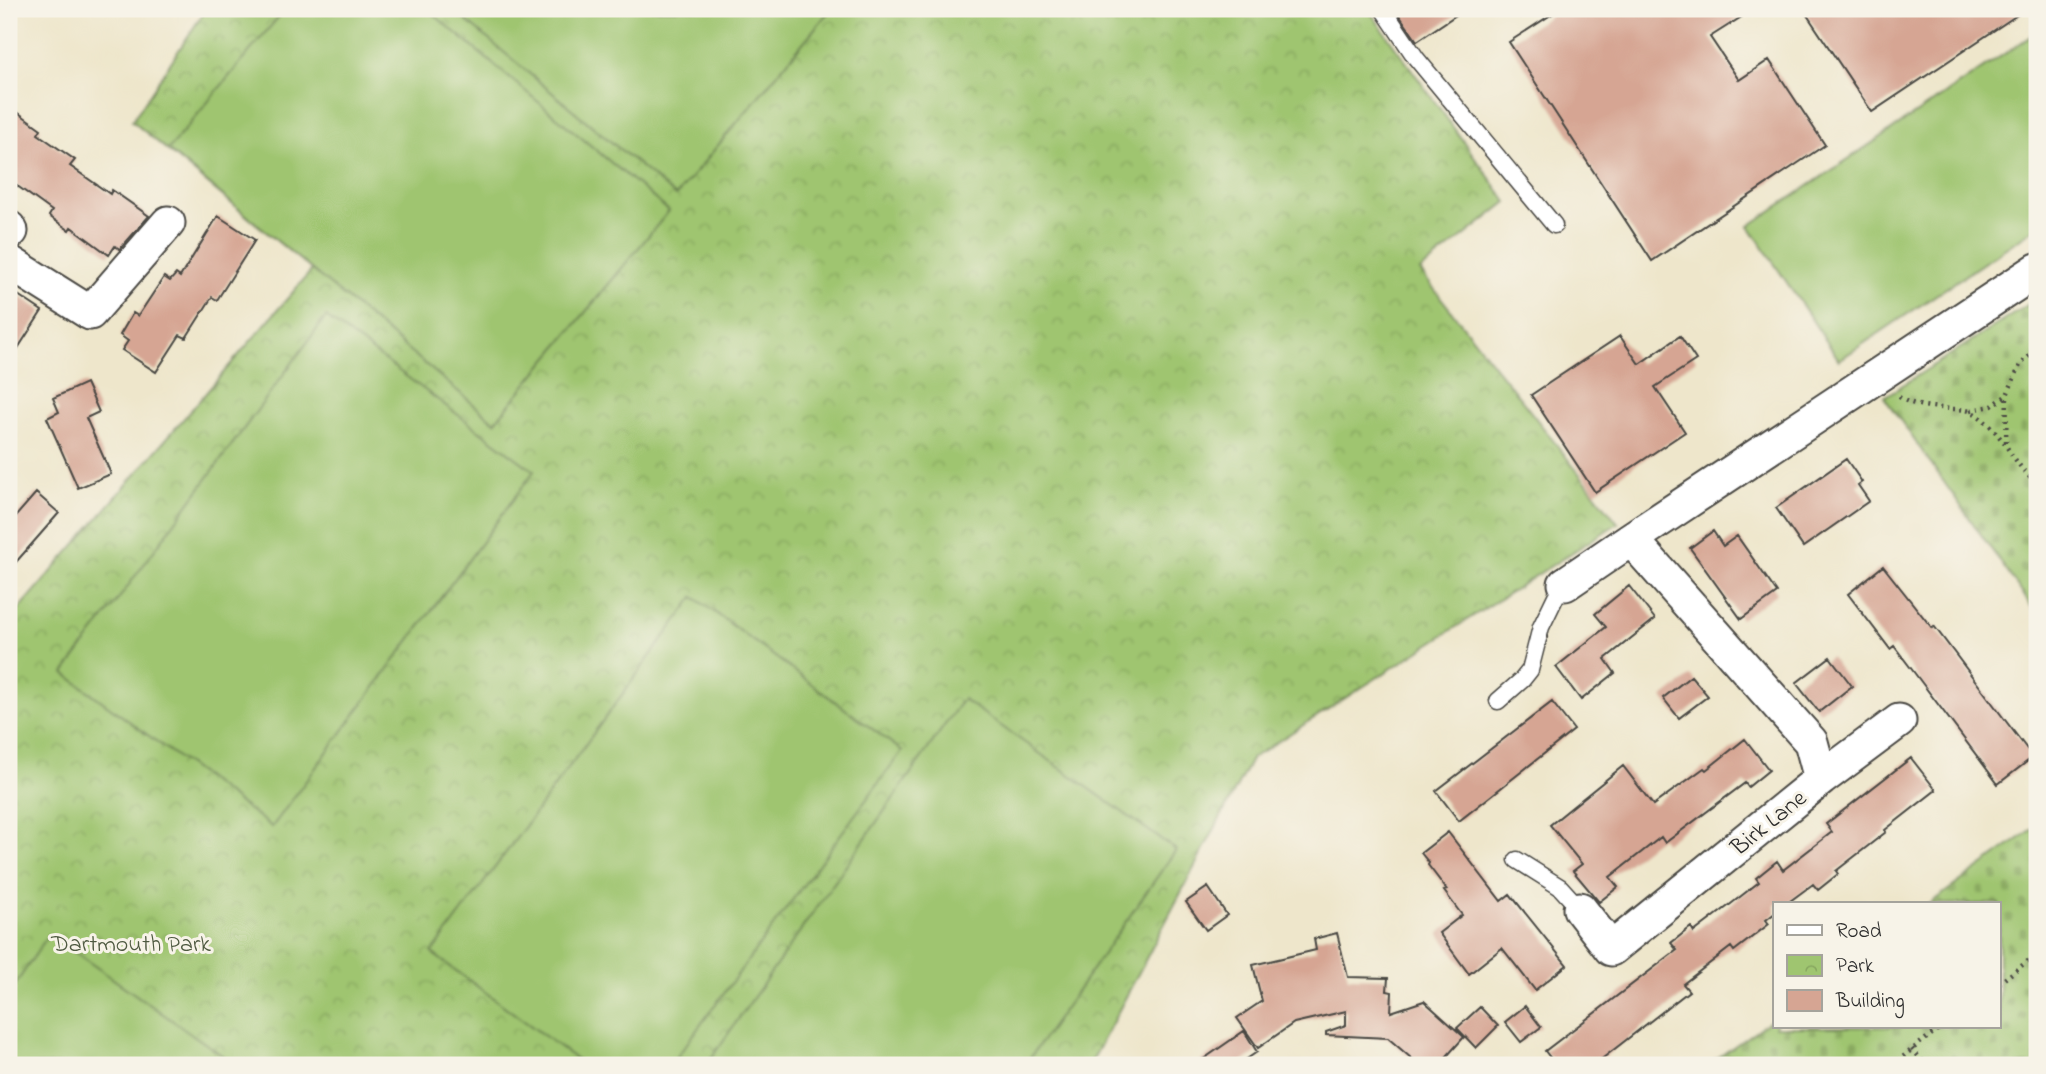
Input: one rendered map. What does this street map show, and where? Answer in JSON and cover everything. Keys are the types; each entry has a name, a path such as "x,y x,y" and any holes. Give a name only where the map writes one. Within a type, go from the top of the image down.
{"street":[{"path":"9,262 90,313 168,223"},
{"path":"1565,584 2037,270"},
{"name":"Birk Lane","path":"1580,909 1611,949 1821,779 1811,742 1630,539"},
{"path":"1821,779 1899,721"}],"lane":[{"path":"1383,9 1416,58 1554,225"},
{"path":"1498,701 1530,670 1541,627 1565,584"},
{"path":"1517,860 1560,887 1580,909"}],"path":[{"path":"2006,444 2007,395 2020,365 2037,349"},
{"path":"1872,379 1906,402 1927,407 1970,410 1992,406 2007,395"},
{"path":"1970,410 1989,424 2026,475 2037,483"},
{"path":"2000,982 2037,954"},
{"path":"1892,1065 1940,1028"},
{"path":"1912,1049 1926,1065"}],"green space":[{"name":"Dartmouth Park","path":"206,9 1368,9 1507,202 1420,271 1618,523 1252,758 1090,1065 9,1065 9,621 312,270 132,121"},
{"path":"285,9 427,9 669,211 495,422 168,150"},
{"path":"452,9 831,9 676,196"},
{"path":"2037,32 2037,227 1839,360 1749,226"},
{"path":"2037,299 2037,614 1884,397"},
{"path":"326,317 534,471 272,827 64,673"},
{"path":"694,597 902,751 671,1065 584,1065 432,953"},
{"path":"963,699 1176,850 1025,1065 715,1065 709,1061"},
{"path":"2037,826 2037,1065 1708,1065 1773,1018 1773,1028 2000,1028 2000,902 1932,902"},
{"path":"49,934 236,1065 9,1065 9,994"}],"building":[{"path":"1395,9 1465,9 1417,41"},
{"path":"1560,9 1754,9 1710,37 1739,80 1769,60 1825,145 1652,261 1509,42"},
{"path":"1803,9 2026,9 1872,112"},
{"path":"9,106 41,129 38,134 75,160 70,166 110,194 112,190 149,216 120,249 115,246 109,255 71,227 69,230 49,216 52,211 9,180"},
{"path":"218,216 255,240 217,300 212,297 186,338 180,335 156,372 122,350 128,341 120,335 133,313 138,316 164,277 170,281 176,274 180,277"},
{"path":"9,289 42,311 9,362"},
{"path":"1620,336 1639,364 1680,336 1696,360 1655,387 1685,432 1595,492 1531,395"},
{"path":"86,383 99,412 86,418 111,474 78,488 47,418 59,412 53,398"},
{"path":"1846,459 1862,482 1858,485 1869,501 1803,547 1776,508"},
{"path":"36,493 59,513 9,570 9,524"},
{"path":"1713,531 1723,546 1737,536 1777,593 1741,619 1690,548"},
{"path":"1883,566 1932,628 1934,626 2033,757 1998,784 1894,646 1890,649 1848,594"},
{"path":"1629,586 1655,619 1605,659 1615,673 1581,700 1556,667 1606,627 1595,614"},
{"path":"1830,657 1852,686 1819,712 1796,683"},
{"path":"1691,676 1708,696 1679,718 1663,698"},
{"path":"1552,702 1574,730 1459,821 1436,791"},
{"path":"1745,739 1769,770 1748,787 1745,783 1665,843 1661,837 1610,877 1618,887 1599,902 1573,871 1582,864 1550,825 1623,766 1653,805 1704,768 1706,770"},
{"path":"1911,758 1936,790 1836,871 1838,874 1818,890 1813,884 1789,902 1773,902 1773,915 1766,920 1769,924 1734,951 1731,947 1683,984 1689,991 1594,1065 1556,1065 1545,1051 1677,950 1671,943 1691,927 1694,932 1727,907 1759,882 1756,878 1777,861 1783,870 1832,832 1826,824"},
{"path":"1448,832 1501,901 1510,894 1567,965 1535,990 1502,948 1469,974 1439,933 1462,915 1421,853"},
{"path":"1208,887 1227,915 1206,930 1186,902"},
{"path":"1337,933 1348,977 1388,978 1387,991 1392,992 1391,1012 1424,1001 1464,1037 1439,1065 1419,1065 1388,1038 1326,1035 1326,1032 1346,1025 1346,1011 1294,1023 1258,1048 1237,1018 1262,1001 1253,965 1316,950 1314,939"},
{"path":"1525,1006 1541,1027 1521,1042 1505,1022"},
{"path":"1480,1007 1498,1026 1476,1048 1457,1028"},
{"path":"1244,1031 1257,1052 1238,1065 1195,1065"}]}
